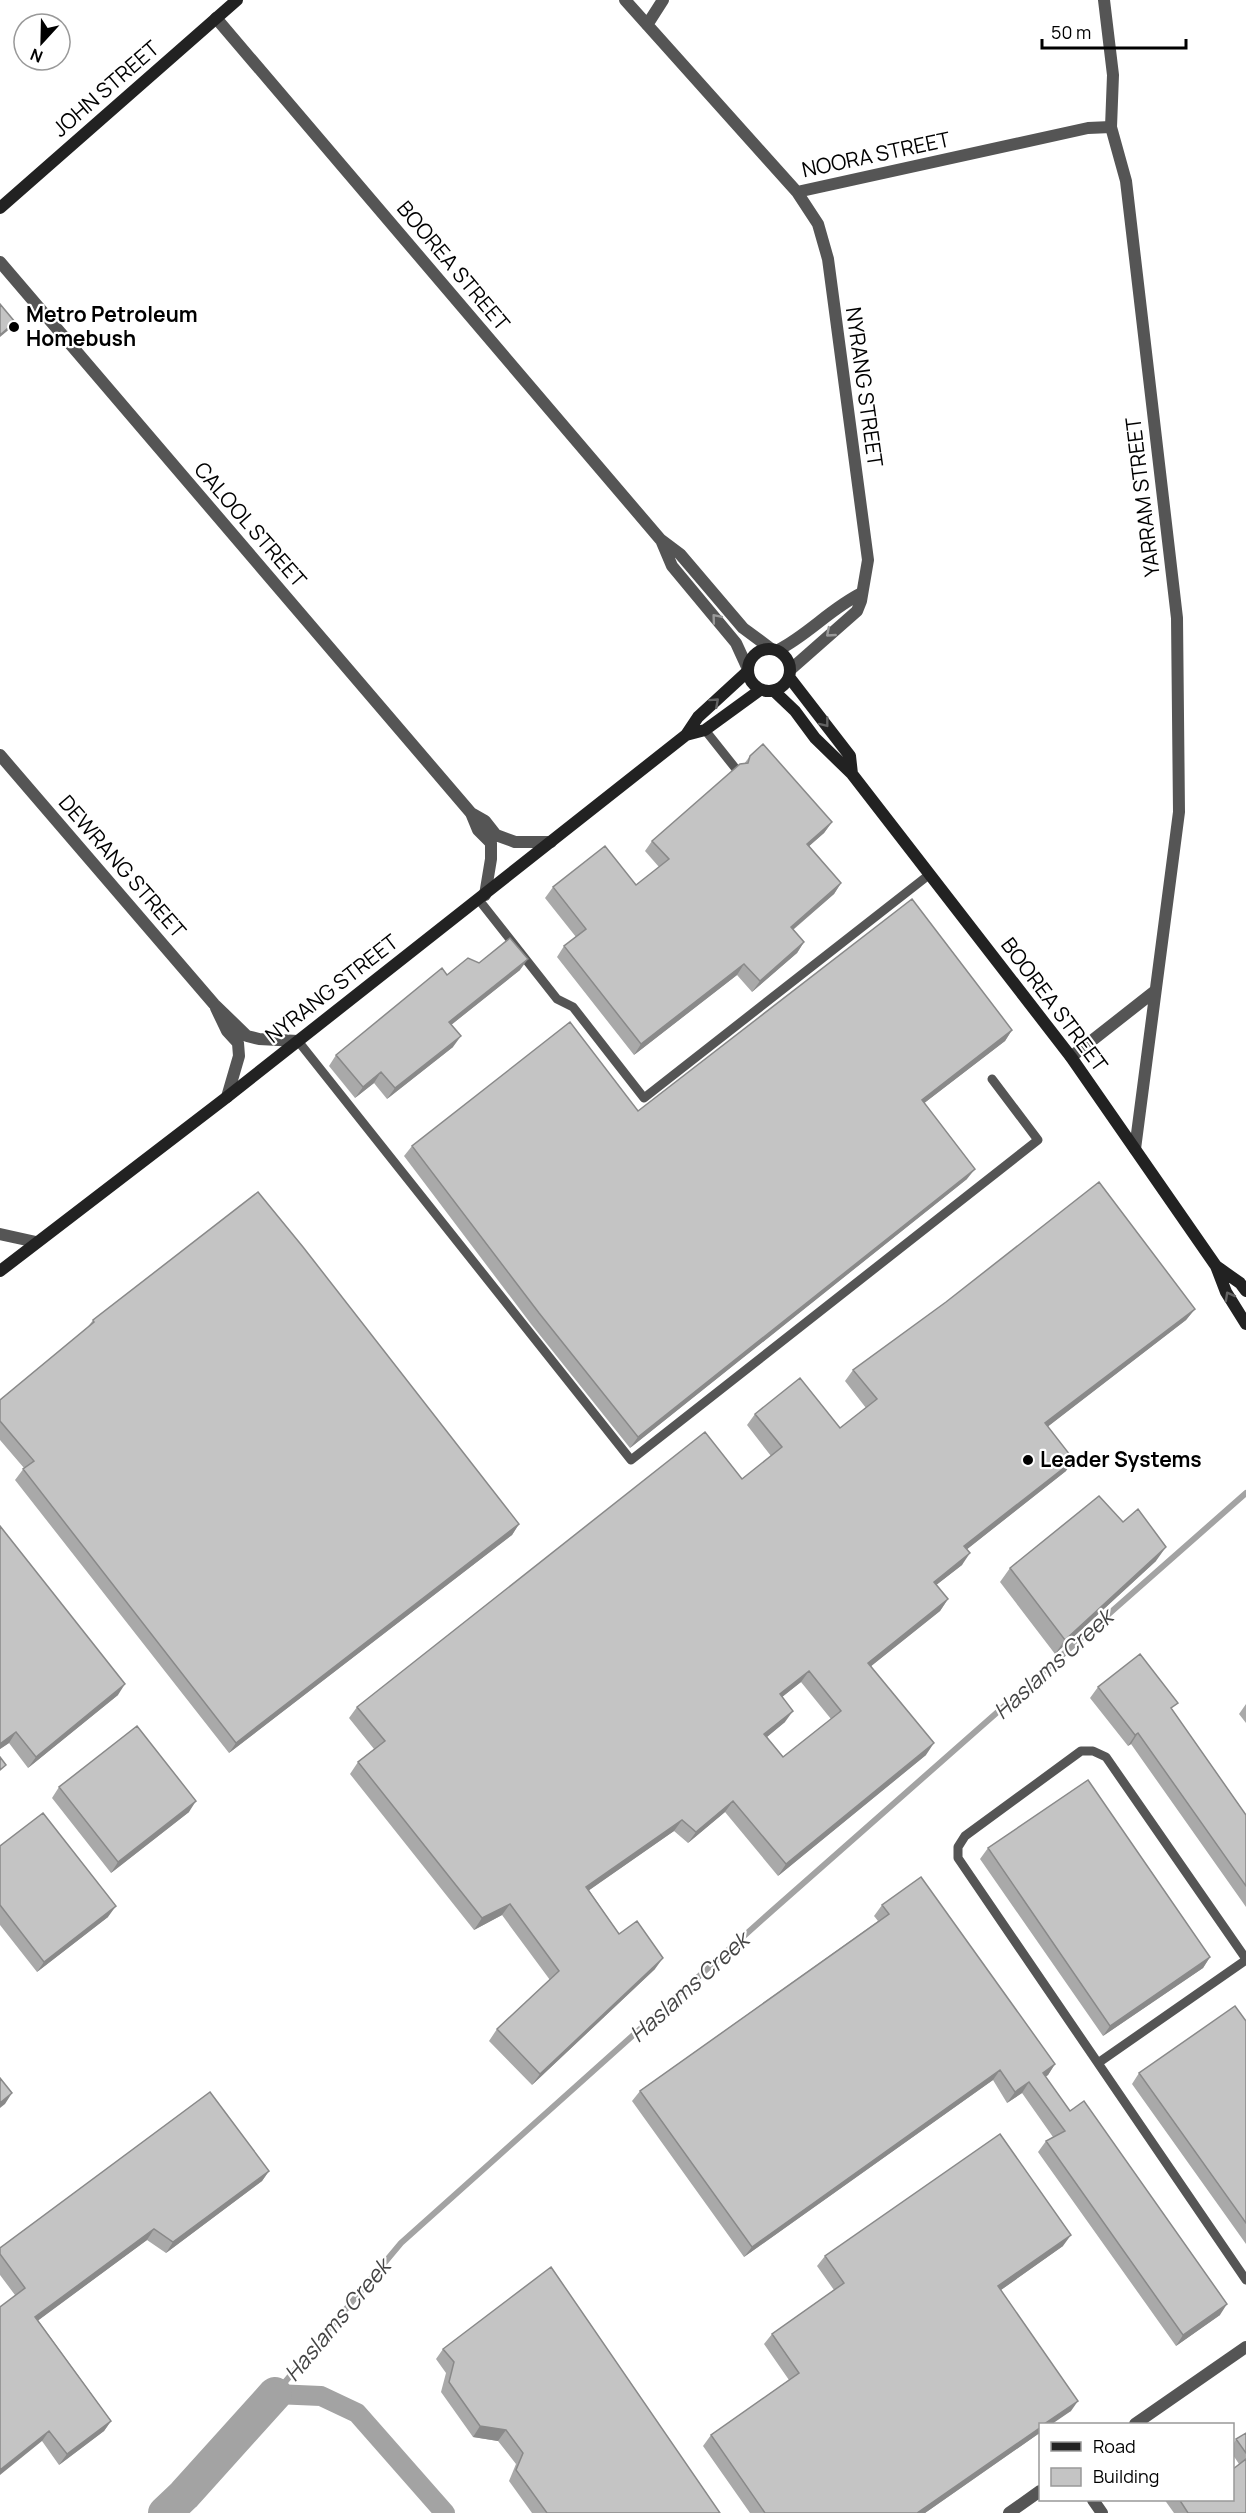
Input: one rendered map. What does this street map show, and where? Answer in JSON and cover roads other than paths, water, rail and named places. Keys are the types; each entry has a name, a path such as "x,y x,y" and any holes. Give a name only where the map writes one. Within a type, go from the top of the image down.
{"street":[{"name":"JOHN STREET","path":"0,208 237,0"},
{"name":"NOORA STREET","path":"625,0 797,192 1088,128 1111,127"},
{"path":"647,25 663,0"},
{"name":"YARRAM STREET","path":"1104,0 1113,75 1111,127 1126,181 1177,618 1179,812 1136,1149"},
{"name":"BOOREA STREET","path":"216,18 660,539 680,554 743,628 774,649"},
{"name":"NYRANG STREET","path":"790,673 857,611 868,560 828,259 818,224 797,192"},
{"name":"CALOOL STREET","path":"0,262 471,813 478,830 491,843 491,859 482,897"},
{"name":"BOOREA STREET","path":"660,539 672,566 736,643 747,670"},
{"path":"774,649 784,655 790,673 785,684 774,691 760,690 750,681 747,670 754,654 774,649 808,631 845,601 862,593"},
{"name":"NYRANG STREET","path":"0,1271 227,1097 686,735 698,717 747,670"},
{"name":"BOOREA STREET","path":"790,673 850,756 852,774"},
{"name":"NYRANG STREET","path":"686,735 705,730 760,690"},
{"name":"BOOREA STREET","path":"774,691 795,711 815,738 852,774 1071,1057 1216,1266 1226,1293 1246,1324"},
{"name":"DEWRANG STREET","path":"0,756 214,1004 247,1036 259,1039 298,1041"},
{"name":"CALOOL STREET","path":"471,813 485,821 496,835 515,842 551,842"},
{"path":"1071,1057 1155,991"},
{"name":"DEWRANG STREET","path":"214,1004 227,1031 238,1043 239,1056 227,1097"},
{"path":"0,1234 36,1242"},
{"name":"BOOREA STREET","path":"1216,1266 1240,1283 1246,1291"},
{"path":"1136,2423 1246,2347"},
{"path":"1009,2513 1039,2492"}],"lane":[{"path":"705,730 736,769"},
{"path":"482,897 557,999 573,1007 644,1098 930,874"},
{"path":"298,1041 631,1460 1038,1140 992,1079"},
{"path":"1098,2062 1246,1960 1106,1757 1093,1751 1081,1751 965,1836 958,1847 958,1858 1246,2280"}],"waterway":[{"name":"Haslams Creek","path":"275,2394 401,2243 773,1910 1246,1493"},
{"path":"275,2394 321,2396 357,2413 445,2513"},
{"name":"Haslams Creek","path":"165,2513 275,2394"}],"place":[{"name":"Metro Petroleum Homebush","path":"14,327"},
{"name":"Leader Systems","path":"1028,1460"}]}
